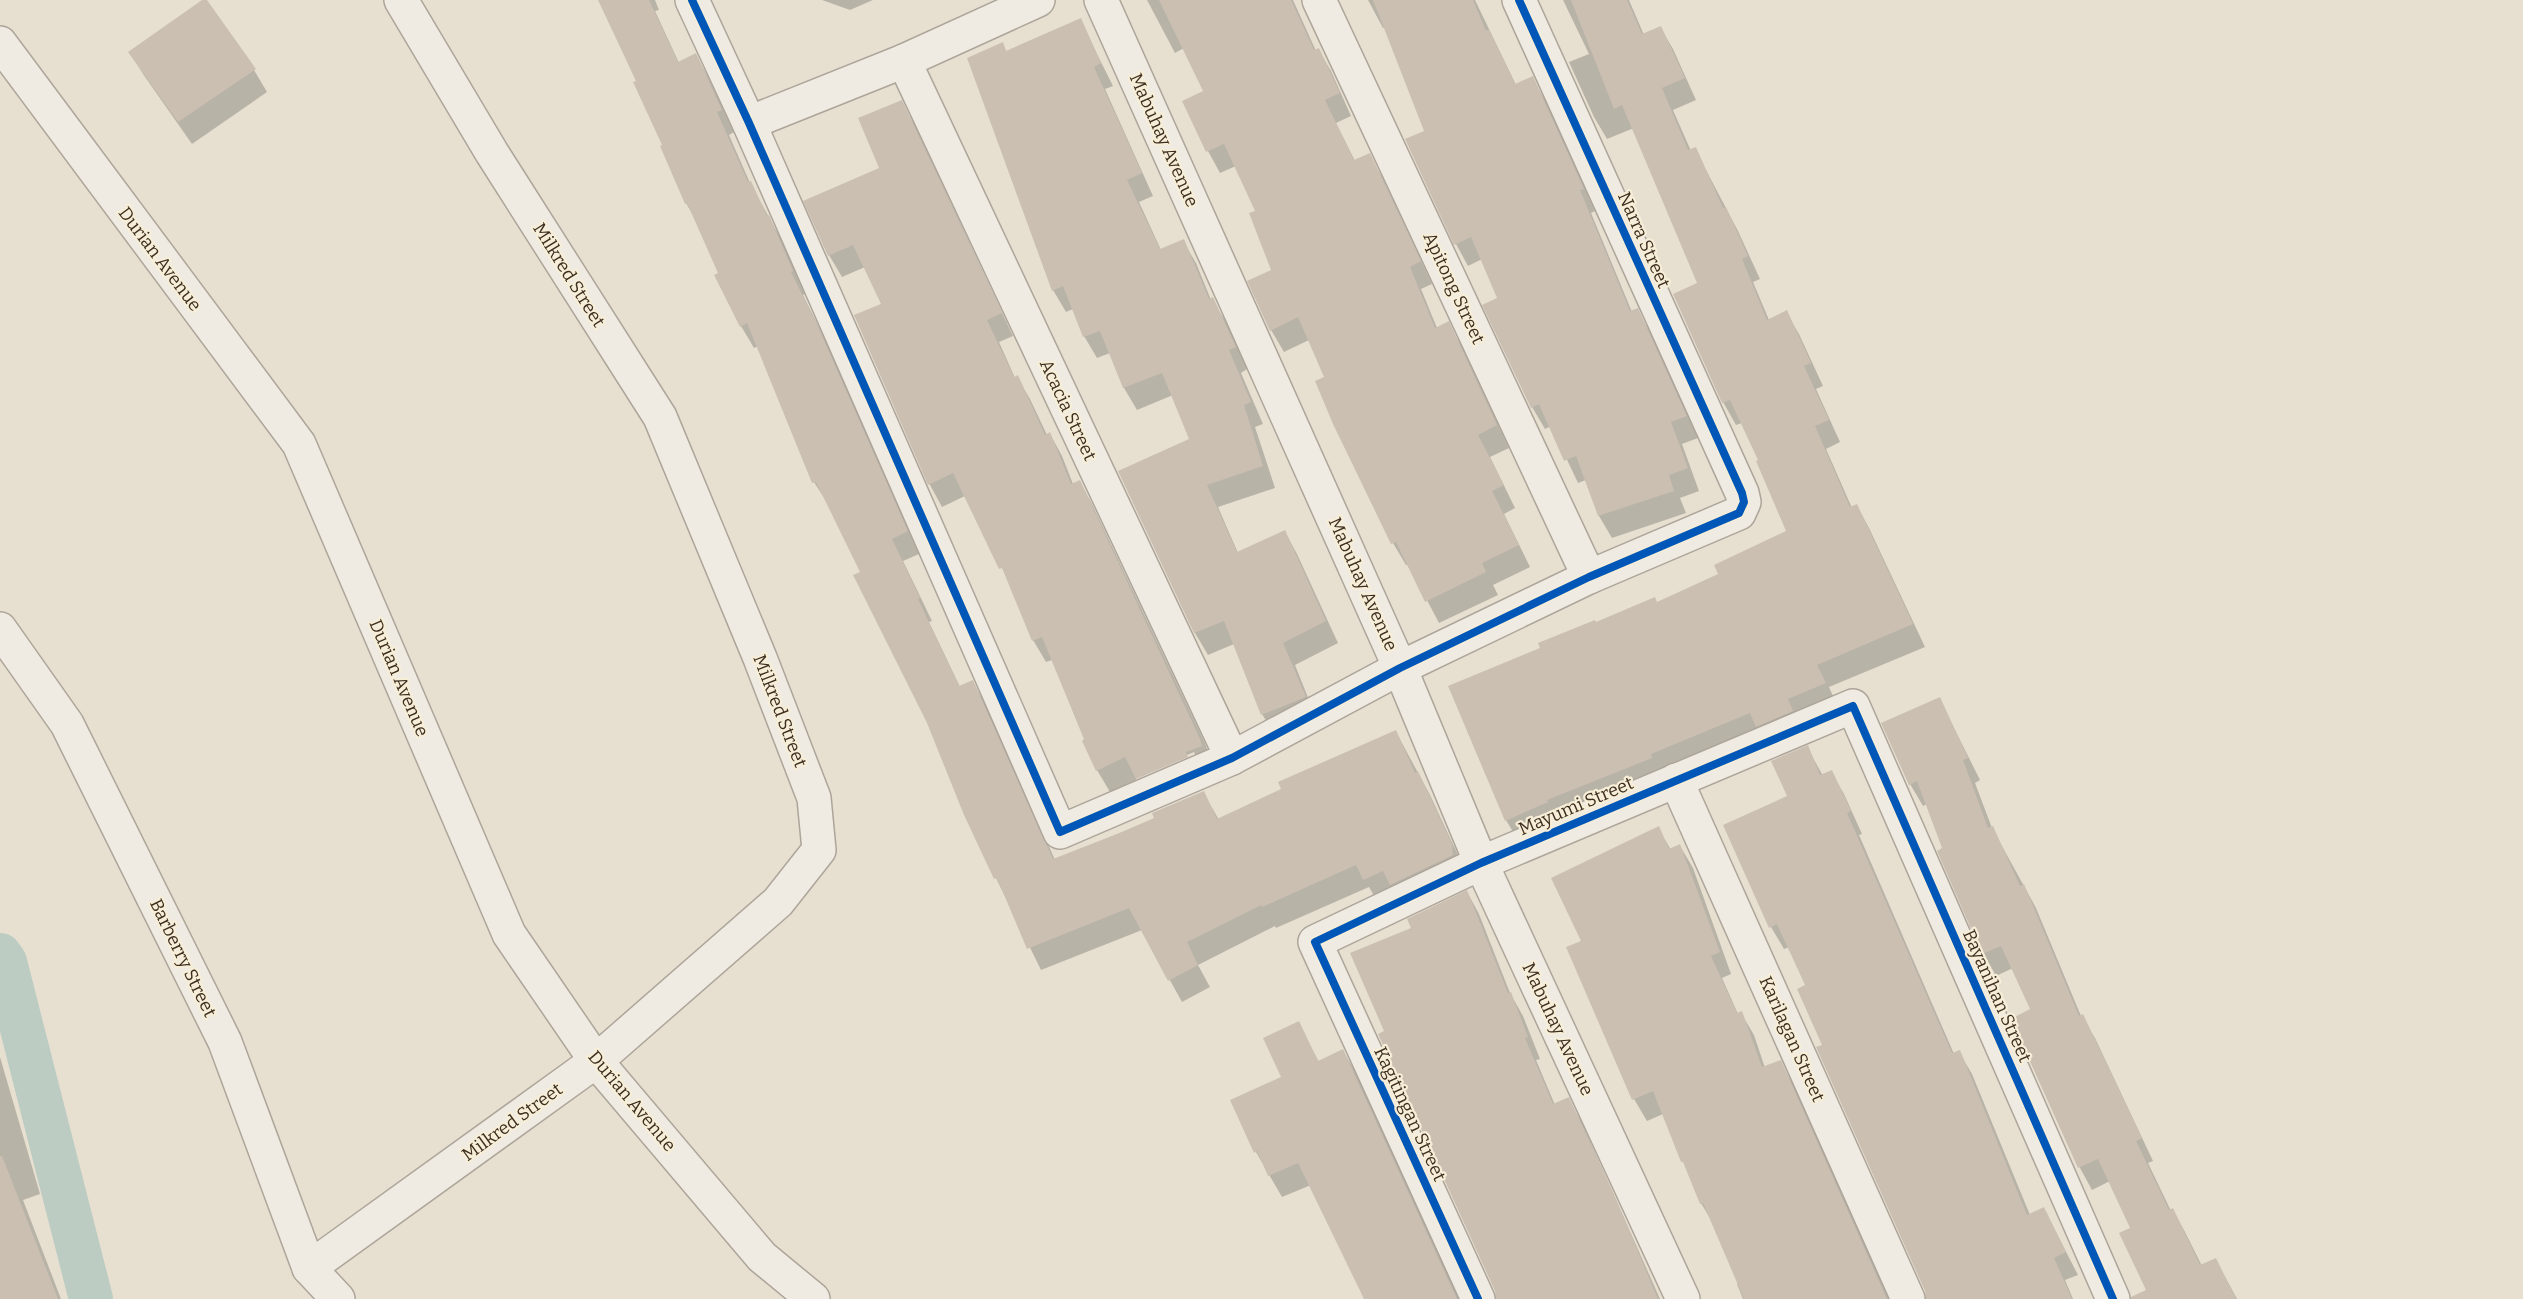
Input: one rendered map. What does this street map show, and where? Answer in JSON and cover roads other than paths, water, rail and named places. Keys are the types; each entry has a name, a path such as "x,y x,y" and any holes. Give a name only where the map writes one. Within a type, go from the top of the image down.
{"street":[{"name":"Milkred Street","path":"309,1268 596,1060 778,902 819,850 814,798 760,658 660,417 492,153 401,0"},
{"path":"692,0 749,123 1060,832 1232,758 1400,668 1589,577"},
{"path":"749,123 904,61 1038,0"},
{"name":"Mabuhay Avenue","path":"1101,0 1400,668 1481,863 1683,1299"},
{"name":"Apitong Street","path":"1319,0 1589,577"},
{"name":"Narra Street","path":"1519,0 1742,493 1744,502 1739,513 1589,577"},
{"name":"Durian Avenue","path":"0,43 299,444 509,934 596,1060 762,1257 813,1299"},
{"name":"Acacia Street","path":"904,61 1232,758"},
{"name":"Barberry Street","path":"0,630 67,724 225,1042 309,1268 338,1299"},
{"name":"Mayumi Street","path":"1315,942 1481,863 1853,706"},
{"name":"Bayanihan Street","path":"1853,706 2113,1299"},
{"name":"Karilagan Street","path":"1676,780 1908,1299"},
{"name":"Kagitingan Street","path":"1315,942 1478,1299"}],"waterway":[{"path":"0,955 5,962 91,1299"}]}
